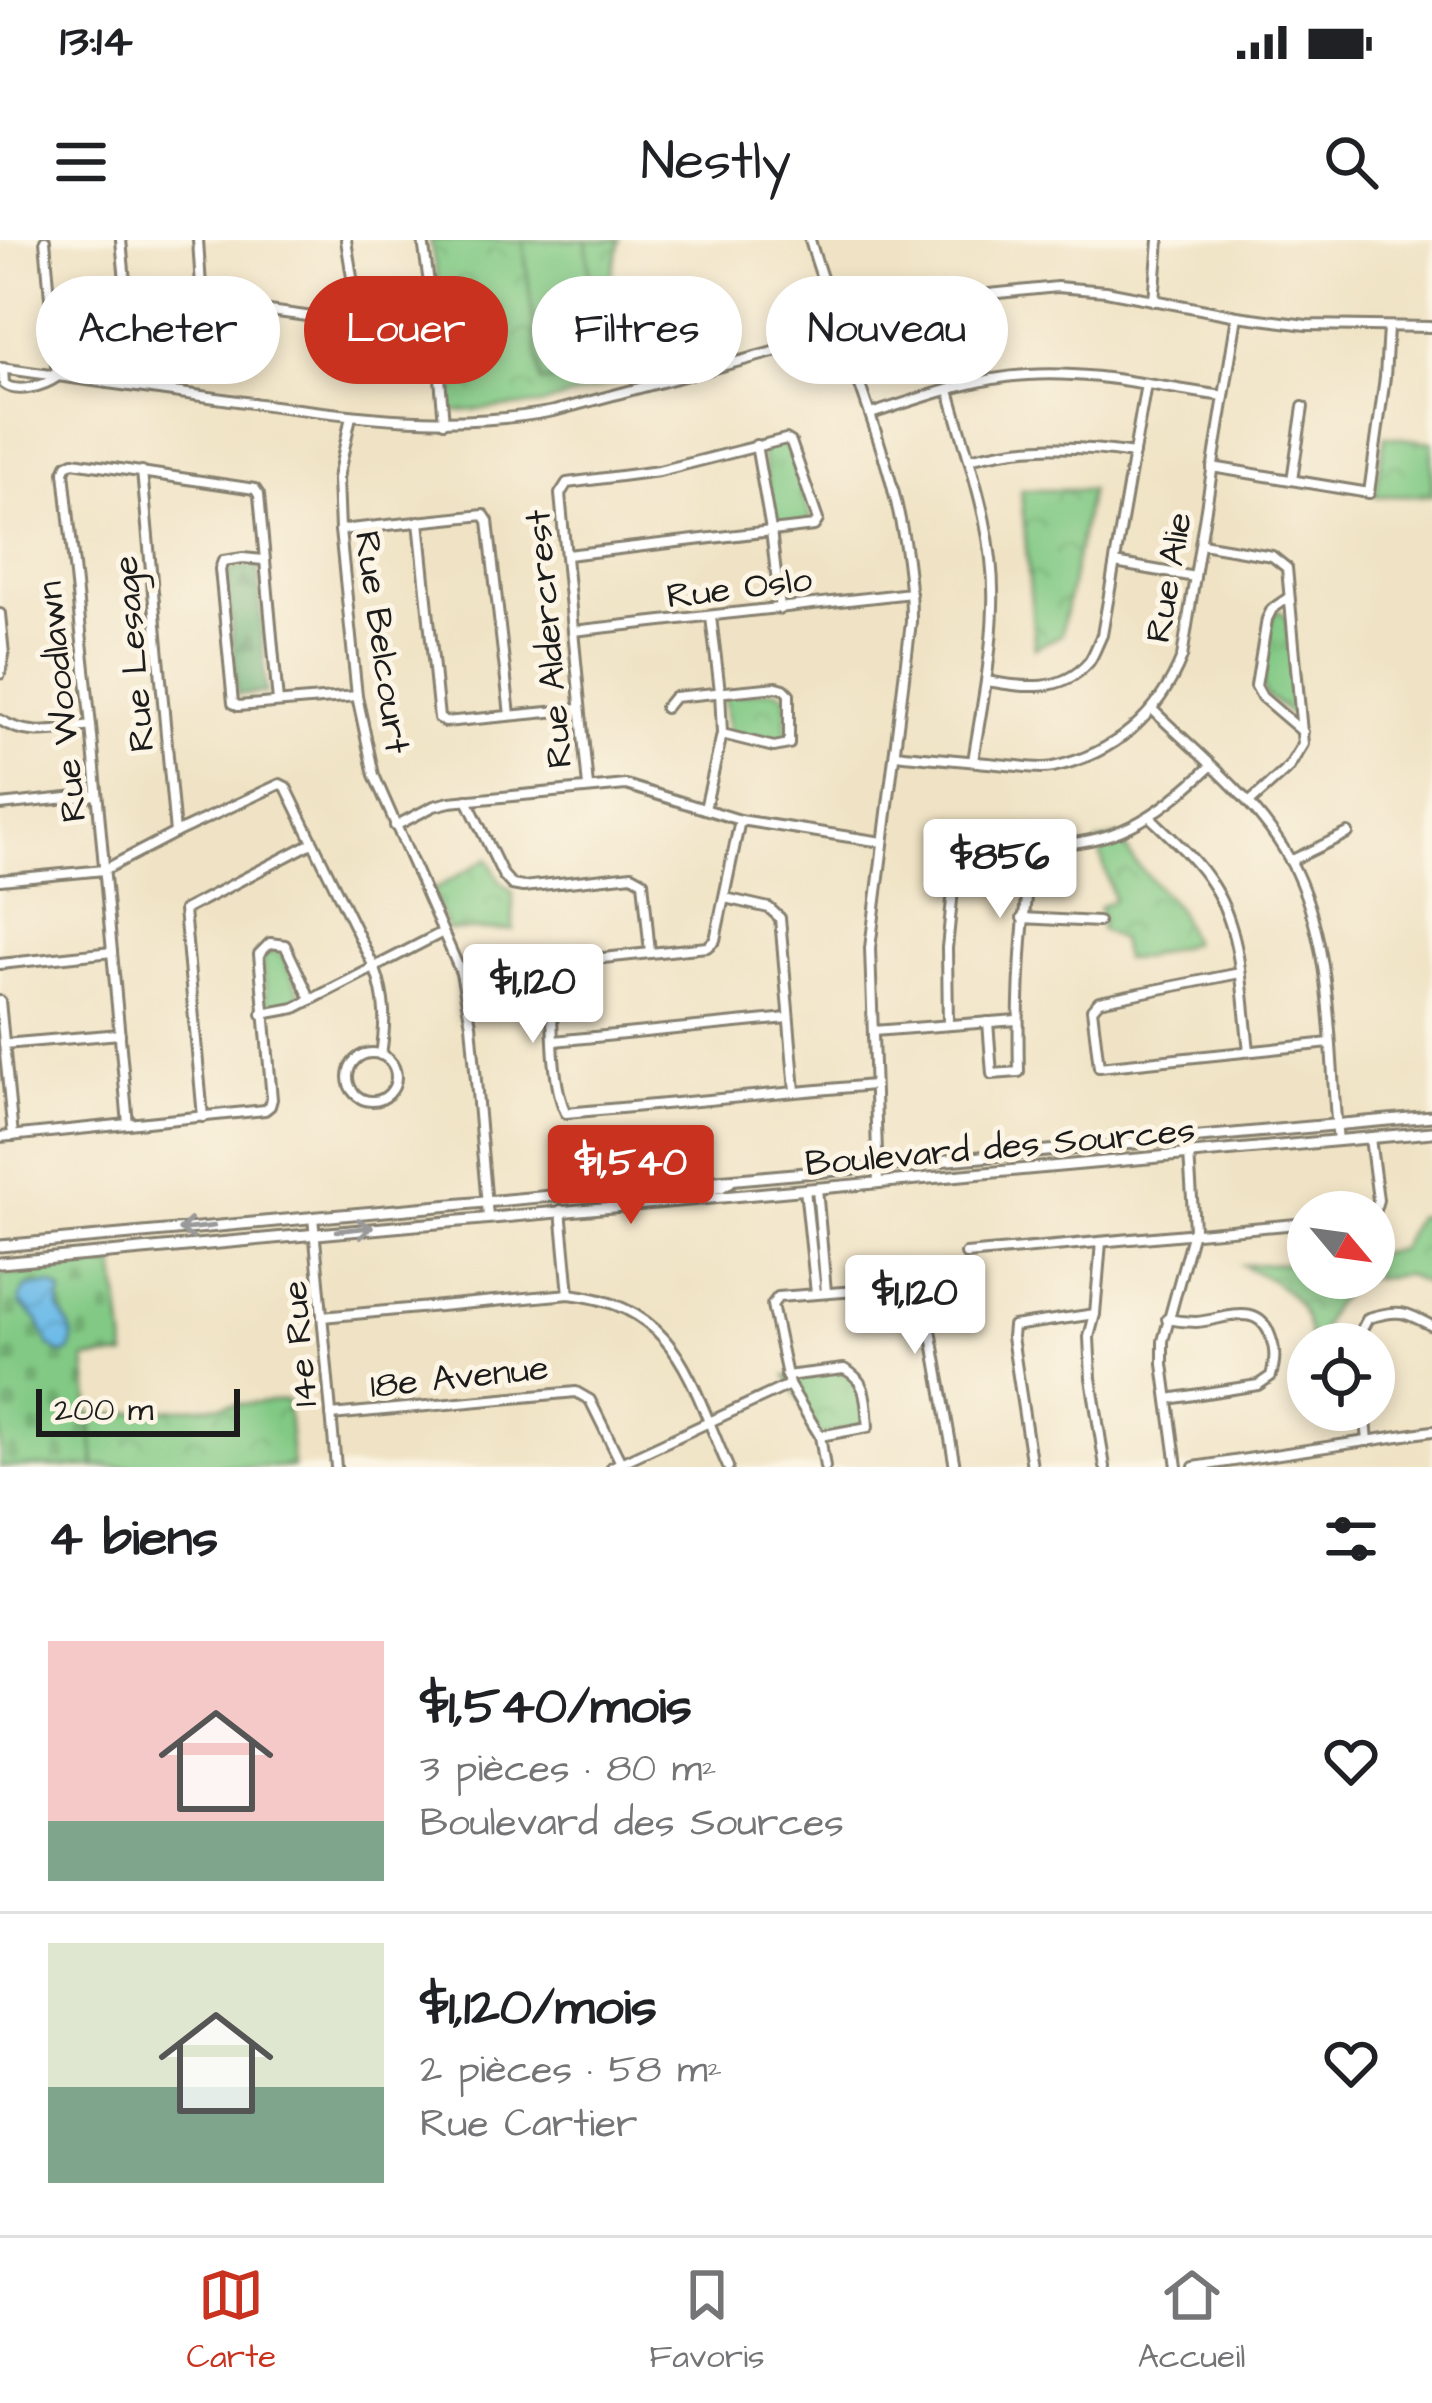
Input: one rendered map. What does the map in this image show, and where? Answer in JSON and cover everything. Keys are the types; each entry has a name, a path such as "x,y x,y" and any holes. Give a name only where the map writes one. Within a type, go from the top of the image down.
{"main road":[{"name":"Boulevard des Sources","path":"0,1246 1432,1116"},
{"name":"Boulevard des Sources","path":"0,1263 1432,1132"},
{"path":"697,1198 700,1191 734,1179"}],"street":[{"path":"45,240 48,276"},
{"path":"121,240 125,276"},
{"path":"198,240 200,276"},
{"path":"346,240 352,276"},
{"path":"422,240 427,276"},
{"path":"810,240 822,276"},
{"path":"1154,302 1159,240"},
{"path":"1008,292 1058,287 1106,291 1301,324 1432,327"},
{"name":"Rue Alie","path":"894,754 1049,769 1102,751 1153,710 1182,657 1237,316"},
{"path":"1213,467 1369,493 1388,328"},
{"path":"110,384 351,416 445,422 524,417 578,406 766,354"},
{"path":"36,374 2,368 4,384 13,389 47,384"},
{"path":"871,414 950,390 1024,375 1081,375 1224,396"},
{"path":"441,384 445,422"},
{"path":"860,384 898,508 911,593 870,948 878,1182"},
{"path":"986,681 1033,688 1064,680 1089,662 1102,635 1146,384"},
{"path":"950,390 980,500 992,569 994,604 973,761"},
{"path":"1292,480 1303,407"},
{"name":"Rue Belcourt","path":"351,416 338,478 357,696 374,776 461,973 488,1217"},
{"path":"567,555 771,530 814,526 818,520 791,442 780,438 756,445 771,530 780,609"},
{"name":"Rue Aldercrest","path":"588,787 562,487 659,471 756,445"},
{"path":"969,459 1013,448 1048,446 1134,454"},
{"name":"Rue Woodlawn","path":"128,1124 64,472 67,465 74,462 255,489 278,702"},
{"name":"Rue Lesage","path":"142,471 176,832"},
{"path":"340,530 484,515 510,715"},
{"path":"419,521 439,718 445,722 579,709"},
{"path":"1202,544 1272,556 1287,568 1303,744 1297,758 1249,803"},
{"path":"263,560 230,558 220,569 233,703 357,696"},
{"path":"1115,563 1196,577"},
{"name":"Rue Oslo","path":"573,631 911,593"},
{"path":"1289,597 1267,619 1256,686 1262,697 1303,732"},
{"path":"0,614 4,655 0,674"},
{"path":"705,809 722,734 711,617"},
{"path":"665,708 674,698 721,692 784,688 789,694 791,740 785,747 722,734"},
{"path":"1153,710 1249,803 1290,861 1318,943 1338,1141"},
{"path":"0,720 27,733 91,726"},
{"path":"948,1025 947,948 958,842 968,838 1033,845 1078,843 1124,830 1150,818 1211,766"},
{"path":"0,880 104,870 280,784 286,787 375,969 384,994 386,1022 381,1055"},
{"path":"395,826 434,806 467,800 626,785 740,820 883,842"},
{"path":"0,806 96,795"},
{"path":"467,800 512,885 632,875 643,881 650,953"},
{"path":"1150,818 1193,859 1214,887 1232,931 1249,1050"},
{"path":"461,973 707,947 715,940 740,820"},
{"path":"1290,861 1348,833"},
{"path":"203,1117 184,910 312,843"},
{"path":"988,1022 992,1074 1019,1072 1022,918 1033,845"},
{"path":"725,898 769,908 780,918 795,1091"},
{"path":"1022,918 1098,922"},
{"path":"262,1014 295,1008 443,932"},
{"path":"0,1137 265,1110 272,1099 259,954 270,943 285,944 311,1000"},
{"path":"0,964 112,952"},
{"path":"551,963 554,1041 566,1113 874,1084"},
{"path":"1240,973 1099,1000 1091,1009 1099,1067 1330,1043"},
{"path":"0,1001 14,1136"},
{"path":"554,1041 788,1018"},
{"path":"873,1030 1017,1020"},
{"path":"4,1044 120,1034"},
{"path":"381,1055 393,1064 395,1087 378,1101 363,1100 351,1088 349,1072 357,1058 381,1055"},
{"path":"1370,1138 1377,1191"},
{"path":"1178,1467 1163,1341 1194,1221 1188,1139"},
{"path":"811,1189 821,1293"},
{"path":"561,1210 569,1294"},
{"name":"14e Rue","path":"313,1217 336,1467"},
{"path":"966,1254 1287,1225"},
{"path":"1101,1242 1089,1337 1105,1467"},
{"path":"825,1467 820,1436 788,1381 772,1305 778,1297 856,1291 931,1330 955,1467"},
{"path":"322,1317 569,1294 621,1305 641,1316 678,1356 728,1467"},
{"path":"1365,1323 1392,1311 1407,1312 1432,1326"},
{"path":"1032,1467 1013,1326 1095,1315"},
{"path":"1167,1319 1199,1322 1256,1316 1268,1327 1276,1360 1271,1376 1258,1385 1168,1399"},
{"path":"619,1466 788,1381 851,1371 862,1382 868,1427 820,1436"},
{"name":"18e Avenue","path":"332,1415 576,1391 590,1400 619,1466"},
{"path":"1367,1431 1368,1441"},
{"path":"1194,1467 1432,1431"}],"green space":[{"path":"430,240 620,240 612,276 532,276 532,384 614,384 540,405 450,412 447,384 508,384 508,276 436,273"},
{"path":"523,240 586,240 590,276 532,276 532,311"},
{"path":"1385,436 1432,442 1432,496 1375,496"},
{"path":"781,442 788,448 811,517 806,524 775,523 762,454 765,446"},
{"path":"1021,490 1090,490 1061,635 1035,648"},
{"path":"258,566 266,693 237,695 226,568"},
{"path":"1280,611 1287,618 1296,710 1291,715 1266,695 1262,684 1271,621"},
{"path":"775,690 786,695 787,740 766,742 728,733 724,695"},
{"path":"1118,836 1178,909 1192,943 1144,958 1124,959 1120,940 1100,929 1099,907 1114,900 1097,842"},
{"path":"488,858 500,881 513,892 513,930 448,930 432,891"},
{"path":"273,950 282,955 301,996 298,1003 267,1006 262,957"},
{"path":"1432,1215 1432,1287 1407,1275 1395,1276 1395,1250 1400,1249 1416,1217"},
{"path":"115,1263 126,1356 85,1359 95,1467 0,1467 0,1274"},
{"path":"1287,1263 1287,1293 1268,1279 1242,1265"},
{"path":"1293,1299 1340,1299 1324,1323 1307,1323"},
{"path":"834,1369 860,1380 868,1425 820,1436 786,1376"},
{"path":"287,1400 293,1467 95,1467 90,1416"}],"water":[{"path":"52,1285 62,1292 59,1308 72,1334 69,1352 62,1354 49,1346 37,1319 21,1305 27,1287"}]}
